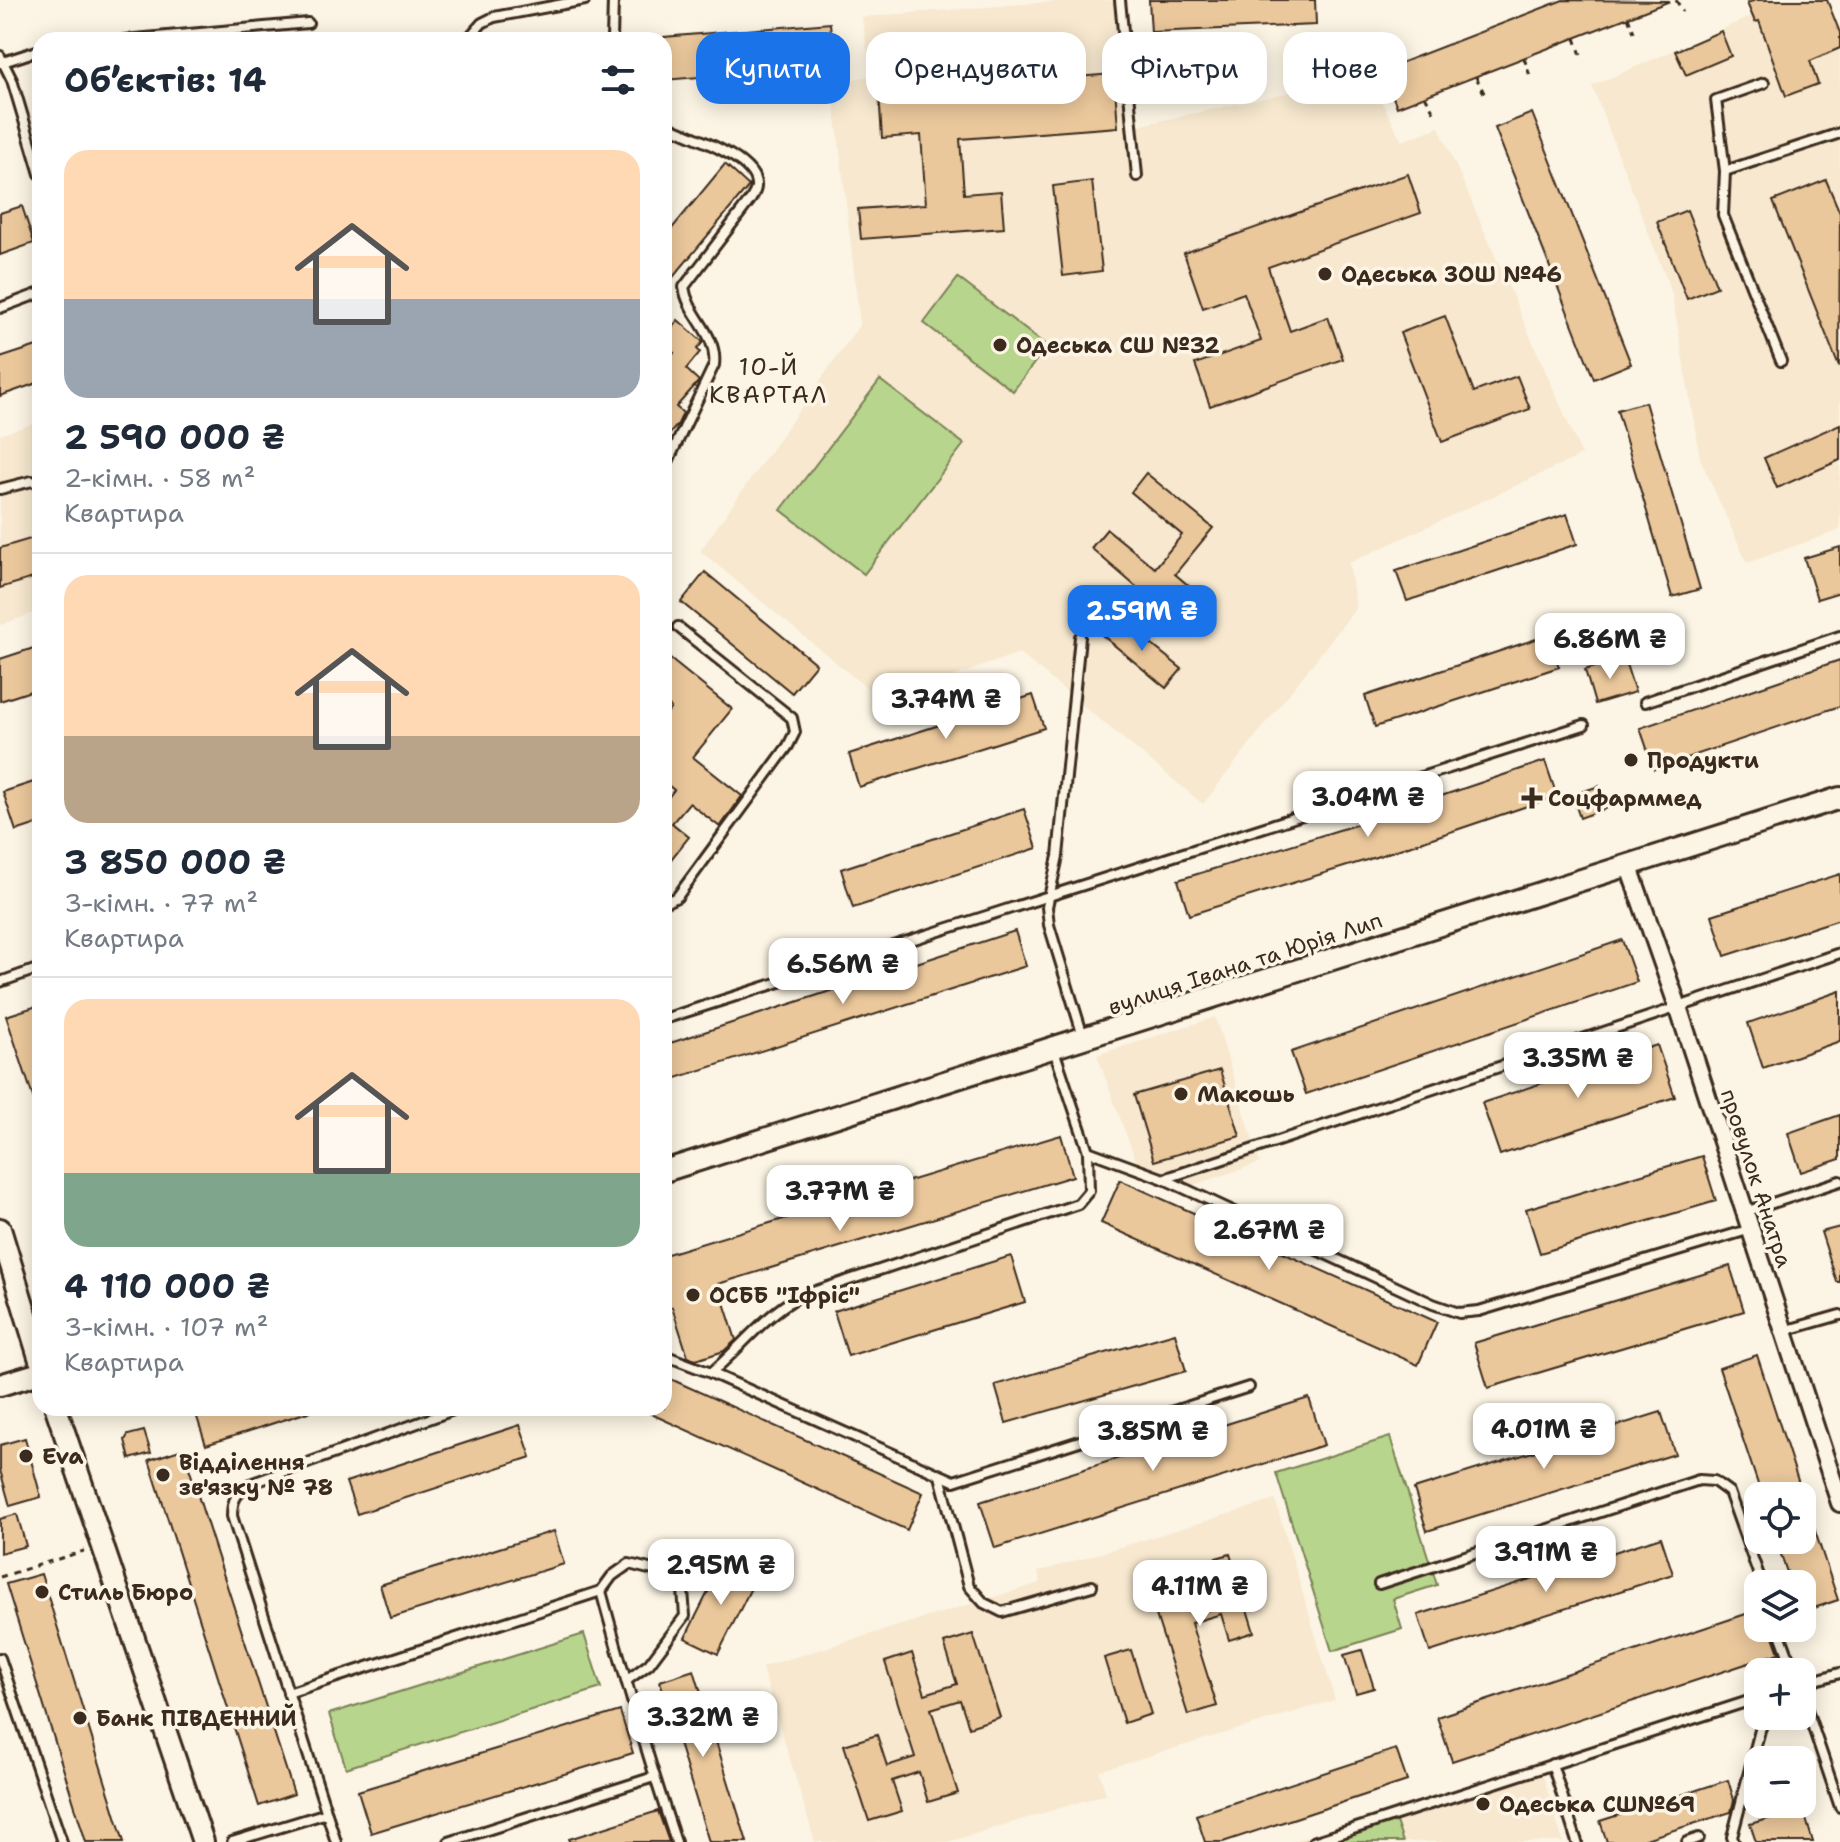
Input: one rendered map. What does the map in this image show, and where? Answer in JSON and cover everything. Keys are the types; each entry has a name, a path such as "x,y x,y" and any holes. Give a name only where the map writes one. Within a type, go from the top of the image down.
{"street":[{"name":"вулиця Івана та Юрія Лип","path":"672,1168 1840,798"},
{"name":"провулок Анатра","path":"1629,867 1678,1007 1840,1503"},
{"path":"0,1229 32,1334"},
{"path":"0,1385 32,1375"},
{"path":"59,1416 203,1842"}],"lane":[{"path":"474,32 482,23 494,17 585,0"},
{"path":"612,32 613,0"},
{"path":"1120,0 1137,176"},
{"path":"211,32 308,23"},
{"path":"32,52 1,61 12,80 32,147"},
{"path":"1764,83 1716,100 1725,171 1723,215 1781,361"},
{"path":"672,128 738,159 752,172 756,187 751,199 684,287 686,299 710,337 715,354 714,365 672,453"},
{"path":"1725,171 1840,133"},
{"path":"0,308 32,296"},
{"path":"0,489 32,481"},
{"path":"672,899 677,897 788,746 795,732 792,718 678,627"},
{"path":"1645,702 1840,636"},
{"path":"1080,637 1058,856 1049,898 1049,925 1084,1039"},
{"path":"672,1016 1584,725"},
{"path":"1164,1179 1840,953"},
{"path":"0,982 32,971"},
{"path":"711,1373 769,1317 798,1297 1078,1204 1089,1191 1088,1151 1053,1049"},
{"path":"1088,1151 1164,1179 1433,1304 1459,1313 1479,1311 1751,1229"},
{"path":"1745,1212 1840,1181"},
{"path":"1784,1331 1840,1315"},
{"path":"672,1358 954,1481 1249,1387"},
{"path":"336,1842 232,1516 232,1504 238,1492 250,1484 437,1416"},
{"path":"940,1476 969,1586 984,1603 1002,1612 1092,1586"},
{"path":"1379,1584 1699,1480 1714,1481 1729,1492 1757,1570"},
{"path":"288,1693 601,1591 612,1576 629,1564 661,1572 683,1590 685,1616 649,1664 626,1681"},
{"path":"601,1591 654,1777 676,1842"},
{"path":"0,1658 62,1842"},
{"path":"1816,1680 1840,1673"},
{"path":"1313,1842 1744,1702"},
{"path":"1734,1842 1732,1837 1760,1730"},
{"path":"1814,1730 1840,1807"},
{"path":"1552,1764 1577,1842"},
{"path":"449,1842 654,1777"},
{"path":"232,1842 327,1813"},
{"path":"1687,1842 1699,1838"}],"path":[{"path":"1676,0 1683,12"},
{"path":"1628,17 1634,32"},
{"path":"1575,38 1581,55"},
{"path":"1524,58 1530,76"},
{"path":"1476,77 1485,95"},
{"path":"1425,96 1435,114"},
{"path":"0,1577 103,1546"}],"shaded area":[{"path":"1073,0 1126,0 1128,32 1102,32 1102,104 1131,104 1132,127 1236,104 1267,104 1267,97 1283,94 1283,104 1383,104 1402,141 1439,127 1582,455 1349,563 1356,608 1203,804 1019,653 884,702 700,551 860,324 835,104 850,104 850,79 866,77 866,104 1086,104 1086,32 866,32 866,43 862,17"},
{"path":"1756,0 1827,0 1840,33 1840,530 1747,563 1700,458 1672,294 1592,86 1752,16 1747,3"},
{"path":"32,424 32,614 0,625 0,435"},
{"path":"1215,1017 1260,1163 1175,1191 1142,1178 1097,1055"},
{"path":"1275,1500 1335,1700 1099,1771 1106,1794 948,1842 815,1842 762,1667 1040,1583 1038,1572"},
{"name":"Одеська СШ№69","path":"1540,1766 1563,1842 1290,1842"}],"green space":[{"path":"958,278 1047,346 1013,391 924,323"},
{"path":"880,380 964,444 864,574 781,510"},
{"path":"1390,1437 1437,1585 1393,1599 1402,1629 1332,1651 1276,1473"},
{"path":"584,1634 601,1688 346,1768 329,1714"},
{"path":"1394,1816 1403,1842 1313,1842"}],"building":[{"path":"1149,0 1315,0 1316,25 1151,32"},
{"path":"1563,0 1670,1 1407,103 1407,60"},
{"path":"1756,0 1827,0 1840,33 1840,48 1810,61 1818,84 1786,96 1759,21 1755,22 1747,3"},
{"path":"830,23 831,32 723,32"},
{"path":"1721,31 1731,56 1686,75 1675,51"},
{"path":"696,34 696,77 672,79 672,36"},
{"path":"1102,75 1102,104 1116,104 1118,127 960,139 964,194 1001,191 1004,228 861,239 858,209 926,204 921,135 882,138 880,104 1086,104 1086,76"},
{"path":"1532,113 1631,364 1594,379 1495,128"},
{"path":"725,164 749,186 672,278 672,228"},
{"path":"1408,174 1421,213 1268,267 1290,331 1328,317 1343,359 1210,406 1195,364 1261,341 1244,293 1203,308 1184,253"},
{"path":"1826,180 1840,213 1839,367 1773,201"},
{"path":"1092,181 1102,271 1063,276 1053,186"},
{"path":"22,206 32,244 0,255 0,213"},
{"path":"1687,210 1717,287 1687,299 1657,222"},
{"path":"1445,316 1474,392 1517,376 1530,409 1442,442 1400,333"},
{"path":"678,320 703,342 697,349 700,352 686,369 699,381 676,407 683,413 672,431 674,353 672,327"},
{"path":"32,348 32,385 0,396 0,358"},
{"path":"1645,402 1700,589 1672,597 1617,410"},
{"path":"1840,424 1840,460 1777,488 1764,458"},
{"path":"1146,473 1213,528 1175,574 1207,601 1184,628 1091,548 1107,529 1155,568 1182,535 1131,492"},
{"path":"1567,514 1577,544 1407,601 1396,571"},
{"path":"32,538 32,578 0,588 0,548"},
{"path":"1840,547 1840,592 1817,599 1804,558"},
{"path":"705,572 816,664 792,693 681,602"},
{"path":"1117,617 1182,669 1166,688 1102,635"},
{"path":"1548,635 1559,667 1375,727 1365,696"},
{"path":"32,649 32,691 0,701 0,659"},
{"path":"1624,658 1635,692 1595,704 1585,670"},
{"path":"672,660 732,709 693,757 742,796 720,827 689,803 672,823"},
{"path":"1840,660 1840,706 1654,769 1640,728"},
{"path":"1033,695 1044,728 859,787 849,754"},
{"path":"1545,761 1557,796 1370,859 1189,915 1178,880"},
{"path":"32,783 32,826 16,831 3,792"},
{"path":"1599,786 1607,808 1580,818 1572,795"},
{"path":"1024,809 1037,848 853,908 841,869"},
{"path":"672,823 689,837 672,858"},
{"path":"1840,874 1840,919 1725,956 1712,915"},
{"path":"1015,931 1026,966 672,1079 672,1042"},
{"path":"1622,940 1637,982 1306,1094 1291,1052"},
{"path":"1840,991 1840,1041 1763,1068 1748,1023"},
{"path":"32,1008 32,1094 6,1016"},
{"path":"1657,1045 1675,1097 1500,1155 1482,1103"},
{"path":"1220,1070 1240,1136 1154,1161 1134,1095"},
{"path":"1840,1115 1840,1159 1801,1172 1788,1133"},
{"path":"1061,1135 1073,1176 718,1284 736,1340 724,1351 696,1360 688,1357 672,1307 672,1253"},
{"path":"1702,1156 1716,1201 1540,1253 1526,1209"},
{"path":"1120,1180 1437,1322 1418,1365 1101,1223"},
{"path":"1840,1227 1840,1282 1837,1282 1821,1232"},
{"path":"1011,1256 1025,1302 848,1356 834,1311"},
{"path":"1730,1266 1744,1311 1488,1388 1474,1343"},
{"path":"1175,1333 1186,1371 1006,1423 995,1385"},
{"path":"1757,1355 1798,1482 1757,1482 1719,1368"},
{"path":"672,1380 923,1493 907,1530 656,1416 672,1416"},
{"path":"1309,1398 1324,1445 995,1548 980,1502"},
{"path":"1661,1412 1675,1454 1427,1531 1414,1489"},
{"path":"197,1416 296,1416 206,1445"},
{"path":"520,1425 531,1457 357,1514 346,1482"},
{"path":"144,1431 151,1453 130,1459 125,1440 128,1435"},
{"path":"25,1438 41,1497 10,1506 0,1470 0,1445"},
{"path":"183,1449 294,1794 259,1806 149,1460"},
{"path":"17,1514 26,1546 0,1553 0,1519"},
{"path":"554,1531 564,1564 390,1618 380,1585"},
{"path":"1816,1534 1838,1600 1816,1607 1816,1570 1786,1570 1781,1554 1816,1554"},
{"path":"1661,1537 1673,1574 1430,1652 1418,1615"},
{"path":"1230,1554 1254,1632 1229,1640 1221,1614 1191,1623 1217,1706 1188,1715 1149,1593 1180,1583 1188,1609 1214,1601 1202,1562"},
{"path":"724,1560 757,1576 718,1654 685,1638"},
{"path":"41,1574 124,1842 86,1842 6,1584"},
{"path":"1744,1615 1744,1642 1775,1642 1779,1653 1764,1658 1744,1658 1744,1665 1452,1761 1437,1717"},
{"path":"973,1634 1000,1717 969,1727 960,1700 931,1709 958,1793 928,1802 919,1772 892,1781 902,1811 869,1821 844,1745 877,1735 887,1766 915,1757 885,1662 912,1653 925,1694 957,1684 944,1643"},
{"path":"1131,1650 1151,1714 1124,1723 1104,1658"},
{"path":"1362,1650 1374,1688 1356,1693 1344,1655"},
{"path":"694,1670 747,1842 709,1842 660,1681"},
{"path":"620,1711 633,1753 371,1833 358,1791"},
{"path":"1396,1749 1407,1781 1223,1842 1205,1842 1196,1815"},
{"path":"1728,1780 1734,1800 1731,1812 1636,1842 1607,1842 1600,1821"},
{"path":"658,1811 669,1842 569,1842 569,1839"},
{"path":"1771,1818 1806,1818 1813,1842 1756,1842 1750,1824"}],"place":[{"name":"Одеська ЗОШ №46","path":"1325,274"},
{"name":"Одеська СШ №32","path":"1000,345"},
{"name":"Продукти","path":"1631,760"},
{"name":"Соцфарммед","path":"1532,798"},
{"name":"Макошь","path":"1181,1094"},
{"name":"ОСББ \"Іфріс\"","path":"693,1295"},
{"name":"Eva","path":"26,1456"},
{"name":"Відділення зв'язку № 78","path":"163,1475"},
{"name":"Стиль Бюро","path":"42,1592"},
{"name":"Банк ПІВДЕННИЙ","path":"80,1718"},
{"name":"Одеська СШ№69","path":"1483,1804"}],"district":[{"name":"10-Й КВАРТАЛ","path":"769,381"}]}
